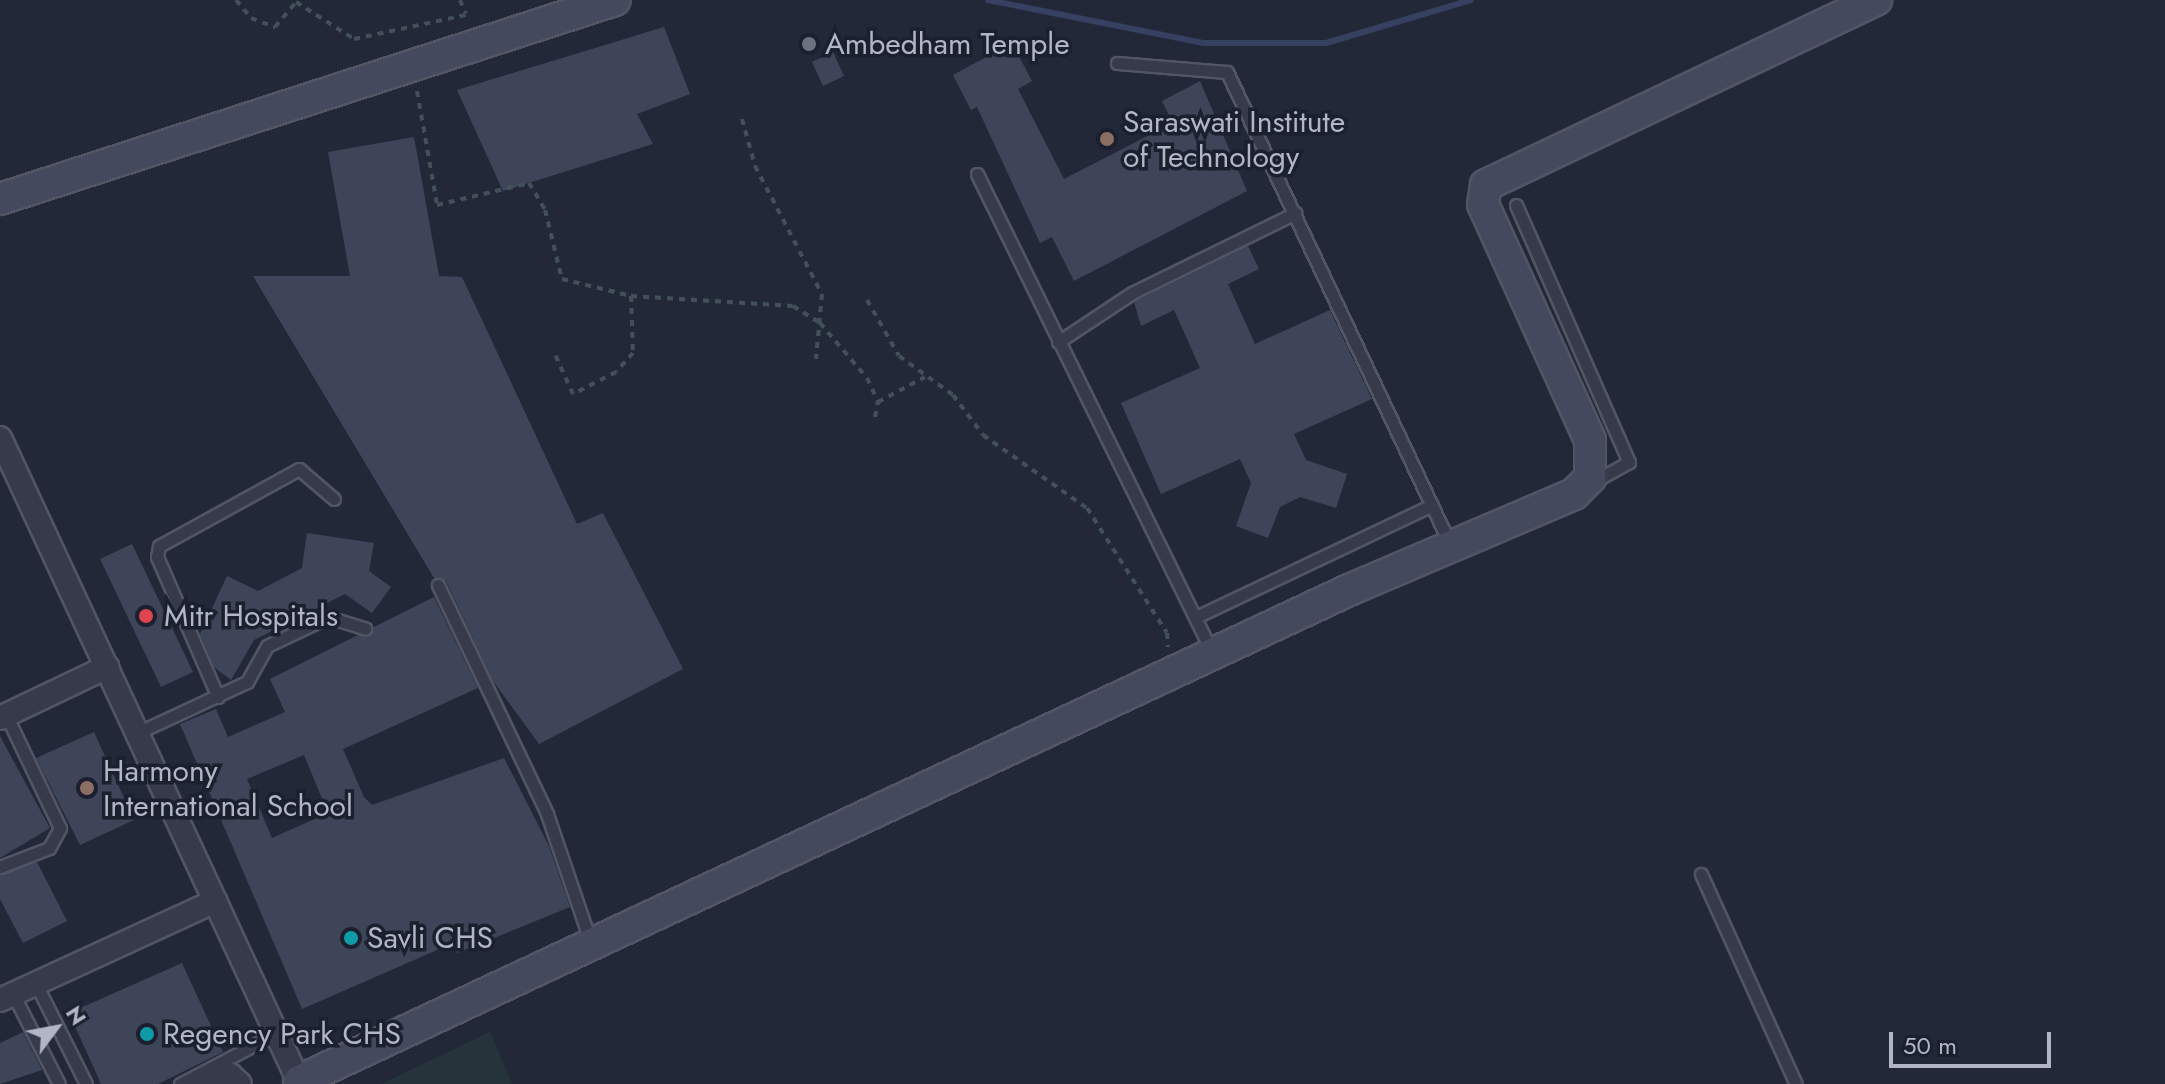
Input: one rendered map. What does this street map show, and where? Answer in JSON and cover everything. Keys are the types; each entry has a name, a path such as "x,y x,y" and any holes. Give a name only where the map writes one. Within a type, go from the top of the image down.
{"street":[{"path":"0,199 615,0"},
{"path":"0,438 300,1083 590,940 1583,485 1594,462 1590,440 1483,204 1486,185 1876,0"},
{"path":"3,717 107,667"},
{"path":"7,997 215,901"},
{"path":"204,1084 230,1075 240,1084"}],"lane":[{"path":"1117,63 1227,72 1451,546"},
{"path":"977,174 1212,653"},
{"path":"1516,205 1629,462 1612,478 1583,485"},
{"path":"1058,342 1132,293 1295,213"},
{"path":"218,697 157,557 159,546 299,469 334,499"},
{"path":"1196,617 1432,505"},
{"path":"438,585 547,814 590,940"},
{"path":"137,733 247,682 267,646 328,617 365,628"},
{"path":"0,867 49,848 60,828 3,717"},
{"path":"1701,874 1796,1084"},
{"path":"36,984 86,1084"},
{"path":"7,997 56,1083"},
{"path":"180,1084 275,1034"}],"path":[{"path":"236,0 251,18 275,27 296,2 354,39 466,15"},
{"path":"413,65 437,205 529,183 545,210 562,279 631,296 793,306 820,323 867,378 878,402 875,417"},
{"path":"742,119 755,166 822,294 816,359"},
{"path":"554,352 573,394 616,372 633,353 631,296"},
{"path":"867,300 899,356 953,395 983,435 1087,508 1167,633 1169,673"},
{"path":"878,402 925,377"}],"shaded area":[{"path":"490,1032 512,1084 381,1084"}],"building":[{"path":"664,27 690,94 637,114 653,144 503,191 457,90"},
{"path":"1012,43 1032,81 1018,89 1064,179 1173,123 1162,101 1200,81 1247,191 1074,281 1052,237 1040,243 977,107 971,110 953,75"},
{"path":"833,52 844,76 823,86 812,62"},
{"path":"414,137 439,276 462,277 577,524 603,513 683,669 539,744 493,681 446,581 434,578 253,276 350,276 328,152"},
{"path":"1248,246 1259,269 1228,284 1255,344 1330,310 1372,399 1294,434 1306,460 1347,474 1336,508 1300,497 1280,507 1268,538 1236,526 1251,483 1240,459 1161,494 1121,403 1200,368 1174,310 1141,326 1134,302"},
{"path":"307,533 374,543 369,571 391,587 372,613 345,594 254,640 231,680 214,667 200,634 227,576 258,591 302,568"},
{"name":"Mitr Hospitals","path":"132,544 193,672 161,687 100,559"},
{"path":"434,597 478,688 343,749 364,797 372,805 504,758 549,846 570,907 457,953 453,943 302,1009 180,724 216,709 228,737 285,712 270,679","holes":["304,755 328,813 272,838 247,779"]},
{"name":"Harmony International School","path":"94,732 134,820 80,845 36,758"},
{"path":"0,736 50,828 0,858"},
{"path":"37,862 67,921 23,943 0,899 0,875"},
{"name":"Regency Park CHS","path":"182,963 223,1052 158,1084 101,1084 69,1013"},
{"path":"23,1032 42,1070 0,1084 0,1043"}],"waterway":[{"path":"988,0 1203,43 1326,43 1471,0"}],"place":[{"name":"Ambedham Temple","path":"809,44"},
{"name":"Saraswati Institute of Technology","path":"1107,139"},
{"name":"Mitr Hospitals","path":"146,616"},
{"name":"Harmony International School","path":"87,788"},
{"name":"Savli CHS","path":"351,938"},
{"name":"Regency Park CHS","path":"147,1034"}]}
